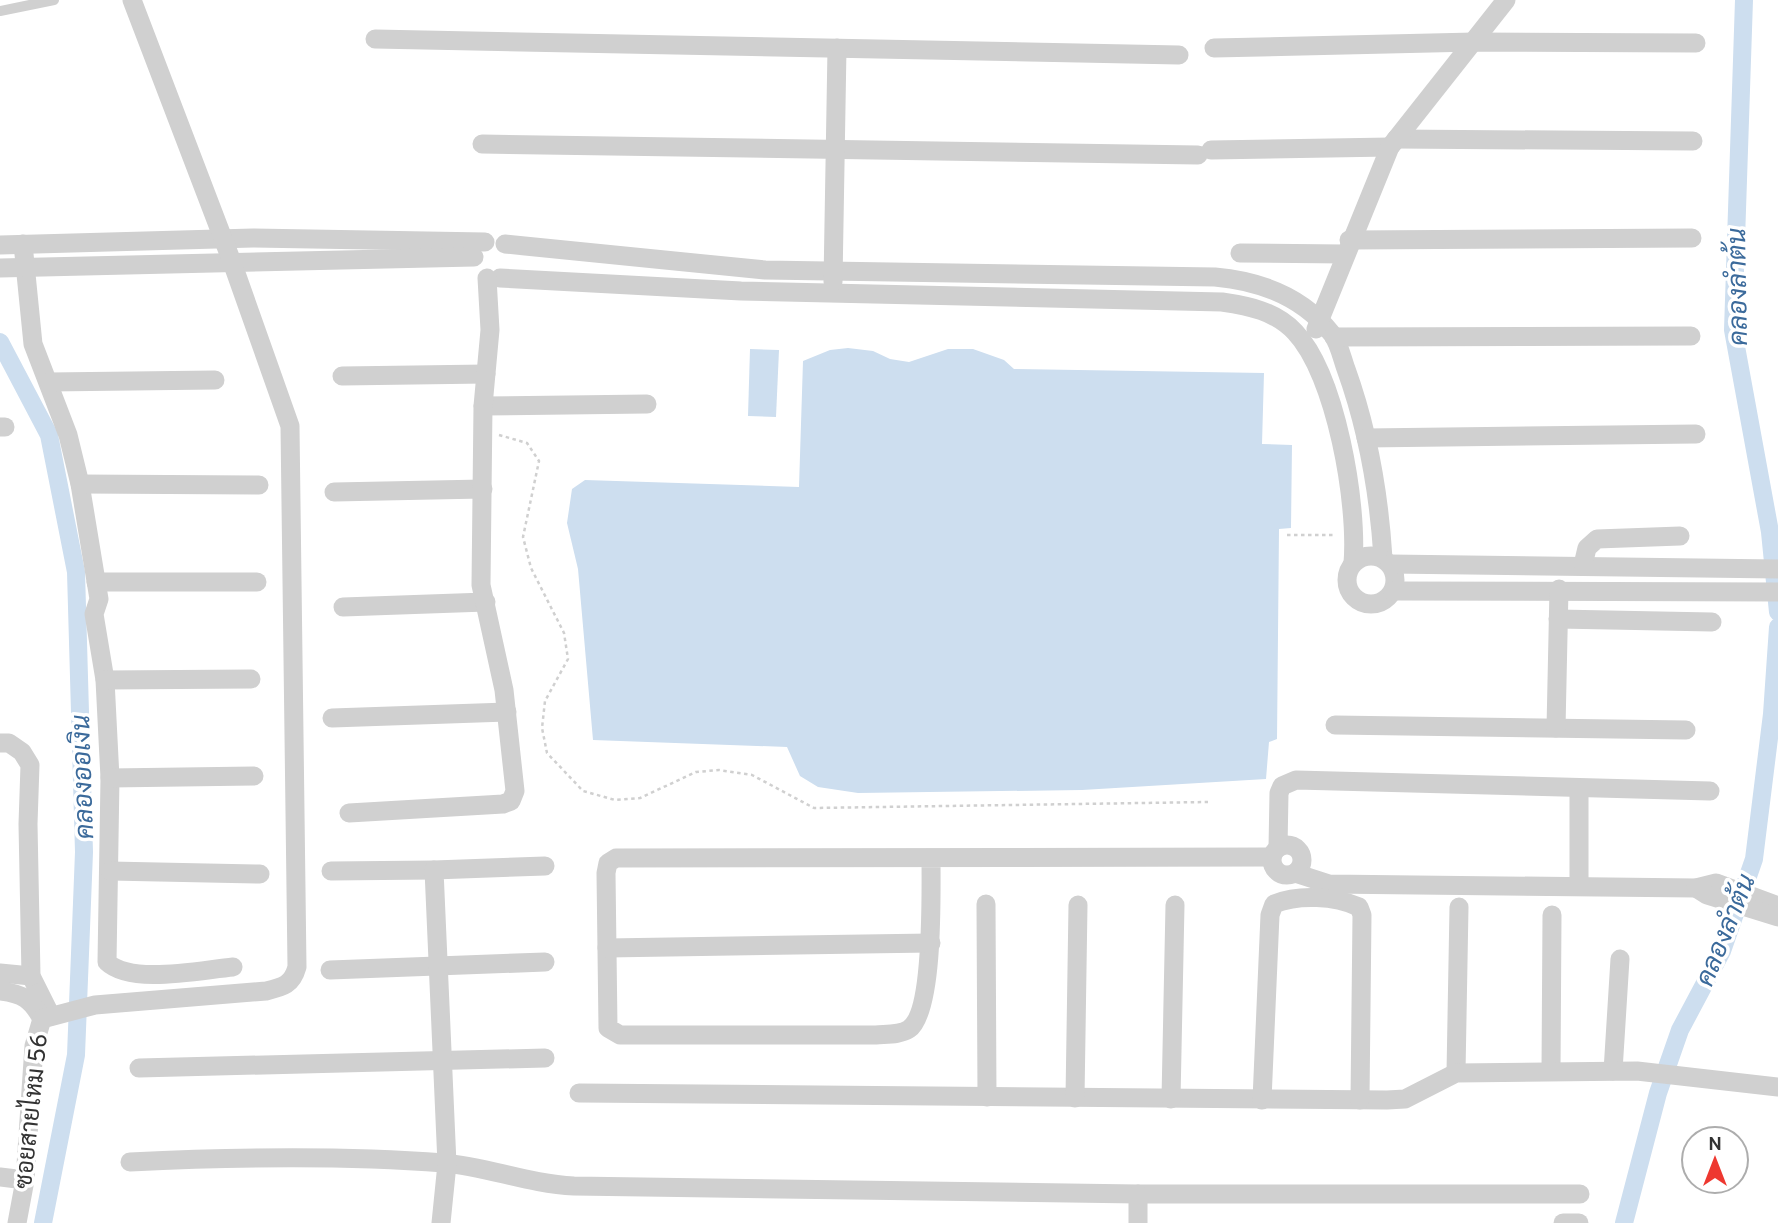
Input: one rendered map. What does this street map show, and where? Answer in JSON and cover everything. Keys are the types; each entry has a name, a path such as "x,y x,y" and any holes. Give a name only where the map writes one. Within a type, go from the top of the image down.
{"street":[{"path":"51,1016 95,1005 266,991 283,987 294,979 298,967 290,426 232,262 132,0"},
{"path":"1307,348 1347,247 1393,143 1506,0"},
{"path":"375,39 1179,55"},
{"path":"1214,48 1474,42 1696,43"},
{"path":"833,295 833,150 837,48"},
{"path":"482,144 1205,153 1393,143 1693,141"},
{"path":"1240,253 1347,247 1692,238"},
{"path":"0,245 223,239 488,248 765,270 1242,279 1279,292 1320,320 1334,337 1355,396 1366,438 1386,561 1396,577 1392,592"},
{"path":"23,244 33,344 68,435 80,484 99,598 94,614 105,680 110,778 110,871 105,944 107,962 117,971 134,975 233,967"},
{"path":"488,248 476,270 494,278 833,295 1245,305 1264,311 1285,323 1307,348 1322,380 1340,439 1351,490 1356,535 1353,563 1347,584 1360,601 1374,604 1392,592 1559,589 1778,592"},
{"path":"0,268 232,262 488,248 512,262 494,278 483,406 481,585 507,712 515,792 511,801 349,813"},
{"path":"1052,275 1052,299"},
{"path":"1334,337 1691,336"},
{"path":"342,376 486,374"},
{"path":"49,382 215,380"},
{"path":"483,406 647,404"},
{"path":"1366,438 1696,434"},
{"path":"80,484 259,485"},
{"path":"334,492 483,489"},
{"path":"1583,565 1587,548 1597,539 1680,536"},
{"path":"1353,563 1362,557 1386,561 1778,569"},
{"path":"1652,567 1653,590"},
{"path":"96,582 257,582"},
{"path":"1556,728 1559,589"},
{"path":"343,607 486,602"},
{"path":"1558,619 1712,622"},
{"path":"105,680 251,679"},
{"path":"332,718 507,712"},
{"path":"1335,725 1686,730"},
{"path":"0,743 9,743 22,752 30,765 28,824 31,976 51,1016"},
{"path":"110,778 254,776"},
{"path":"1275,853 1279,793 1282,786 1296,780 1710,791"},
{"path":"1579,789 1579,884"},
{"path":"931,858 931,943 918,1018 908,1029 876,1035 620,1035 608,1028 606,873 608,863 616,858 931,858 1275,853 1289,845 1299,852 1301,863 1295,873 1329,884 1579,884 1706,889 1773,909"},
{"path":"331,871 545,866"},
{"path":"434,870 447,1164 441,1223"},
{"path":"110,871 260,874"},
{"path":"1262,1100 1270,915 1275,904 1288,898 1343,900 1359,906 1362,915 1360,1100"},
{"path":"986,904 987,1097"},
{"path":"1075,1098 1078,905"},
{"path":"1171,1099 1175,905"},
{"path":"1457,1073 1459,906"},
{"path":"1551,1072 1552,915"},
{"path":"607,948 931,943"},
{"path":"1613,1071 1620,959"},
{"path":"330,970 545,962"},
{"path":"0,973 31,976"},
{"path":"0,991 20,994 51,1016"},
{"name":"ซอยสายไหม 56","path":"17,1223 25,1180 34,1046 51,1016"},
{"path":"139,1068 545,1058"},
{"path":"579,1093 1360,1100 1405,1099 1457,1073 1613,1071 1637,1071 1778,1087"},
{"path":"130,1162 279,1156 447,1164 543,1185 1138,1194 1580,1194"},
{"path":"0,1177 25,1180"},
{"path":"1138,1194 1138,1223"},
{"path":"1563,1223 1579,1223"}],"lane":[{"path":"0,11 54,0"}],"path":[{"path":"483,430 527,443 538,461 523,537 531,568 564,633 568,659 545,701 542,728 547,753 583,791 615,800 640,798 696,772 719,770 752,775 814,808 1209,802"},
{"path":"1287,535 1356,535"}],"water":[{"path":"848,348 873,351 890,359 909,362 948,349 973,349 1004,360 1014,369 1264,373 1262,444 1292,445 1291,528 1279,529 1277,739 1269,742 1266,779 1082,790 858,793 818,787 800,776 787,747 593,740 578,569 567,523 572,489 585,480 799,487 803,361 830,350"},
{"path":"750,349 779,350 776,417 748,416"}],"waterway":[{"name":"คลองลำต้น","path":"1744,0 1733,330 1770,532 1778,612"},
{"name":"คลองออเงิน","path":"0,342 49,435 76,572 84,852 76,1055 43,1223"},
{"name":"คลองลำต้น","path":"1624,1223 1658,1093 1680,1030 1722,951 1754,859 1772,714 1778,627"}]}
